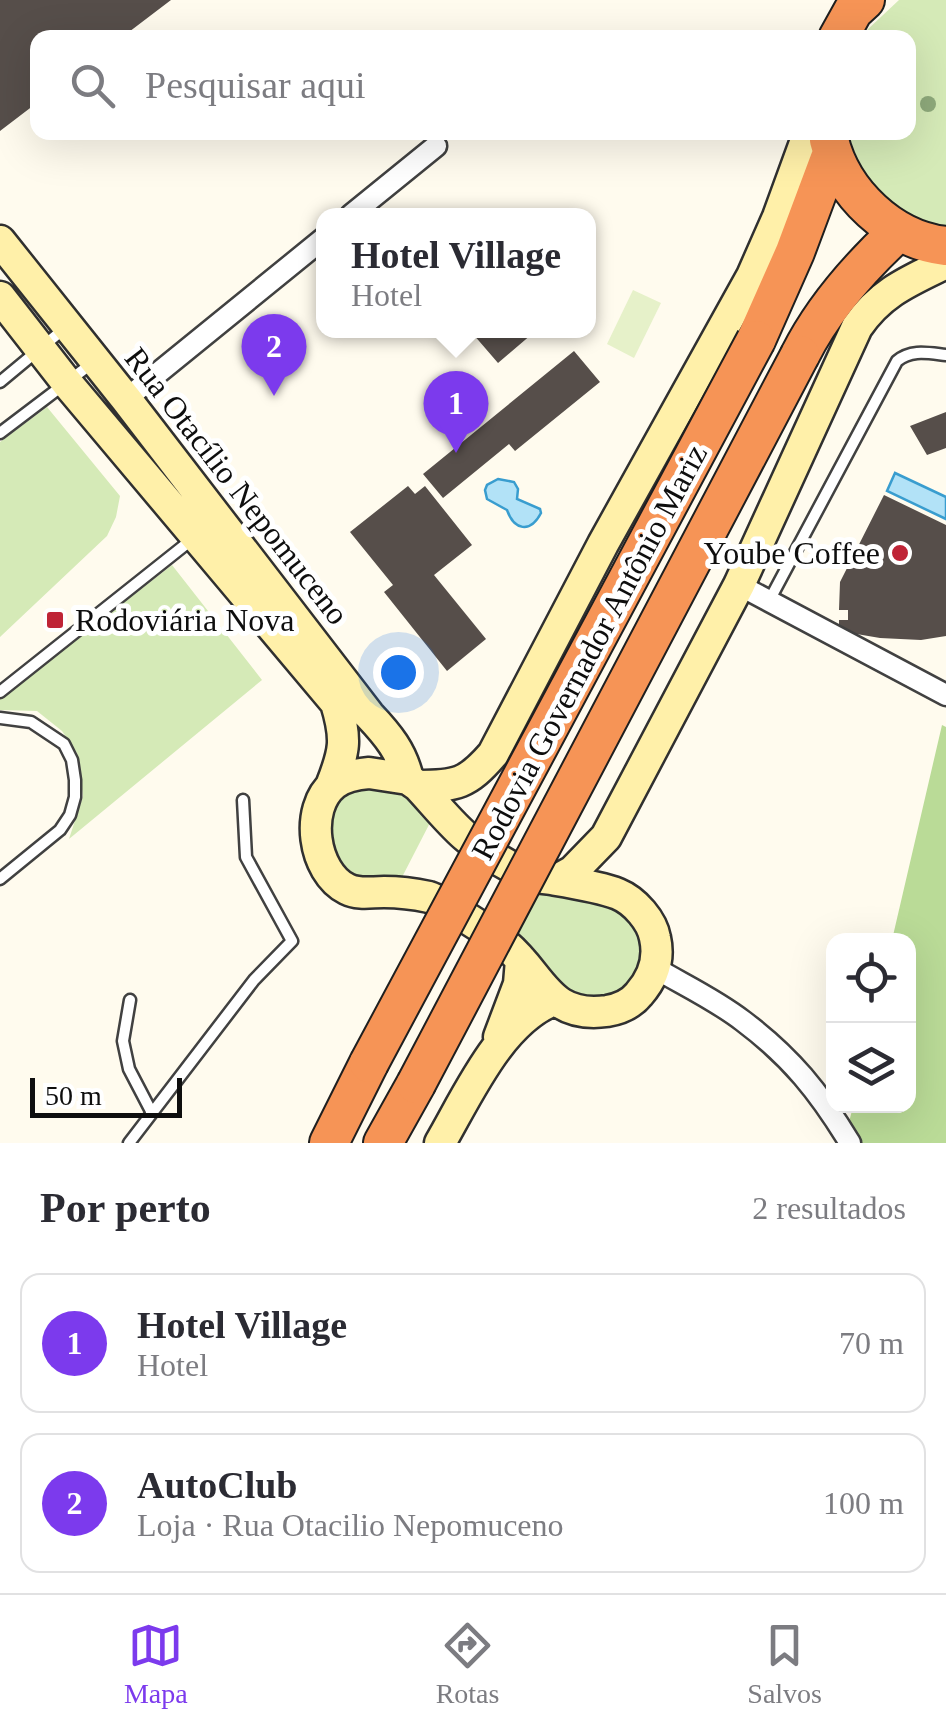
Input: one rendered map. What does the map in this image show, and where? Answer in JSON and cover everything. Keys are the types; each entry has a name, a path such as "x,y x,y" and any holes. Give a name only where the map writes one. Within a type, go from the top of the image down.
{"highway":[{"path":"843,30 864,0"},
{"path":"823,140 848,184 871,210 899,231 946,246"},
{"name":"Rodovia Governador Antônio Mariz","path":"329,1143 756,340 795,252 823,140"},
{"name":"Rodovia Governador Antônio Mariz","path":"383,1143 813,329 850,280 899,231"}],"street":[{"path":"331,786 346,777 370,772 413,783 453,784 475,775 493,754 603,544 752,276 778,216 823,140"},
{"path":"362,208 436,146"},
{"name":"Rua Otacílio Nepomuceno","path":"0,242 126,399 207,526"},
{"path":"126,399 316,245"},
{"path":"557,880 573,871 606,837 740,585 857,327 868,311 904,282 946,262"},
{"name":"Rua Otacílio Nepomuceno","path":"0,297 68,383 207,526 313,659 387,734 404,759 413,783 469,840 526,875 620,894"},
{"path":"740,585 946,695"},
{"name":"Rua Otacílio Nepomuceno","path":"313,659 336,703 344,729 342,758 318,811 316,838 321,860 332,878 348,890 366,894 394,892 433,898 504,943 554,1000"},
{"path":"440,1143 493,1054 520,1021 554,1000 564,1007 592,1013 616,1010 634,1000 646,986 655,968 657,947 653,928 620,894 606,837"},
{"path":"493,1054 519,984 521,960"},
{"path":"655,968 740,1019 787,1058 824,1100 850,1143"}],"lane":[{"path":"0,382 68,326"},
{"path":"770,601 897,361 905,354 920,352 946,355"},
{"path":"0,433 96,360"},
{"path":"0,692 207,526"},
{"path":"0,718 31,722 64,744 72,760 76,797 60,830 0,879"},
{"path":"128,1143 254,980 292,941 246,857 243,800"},
{"path":"130,1000 123,1041 129,1069 152,1112"}],"green space":[{"path":"899,0 946,0 946,227 913,216 898,206 871,180 854,149 851,140 916,140 916,30 867,30"},
{"path":"633,290 661,303 634,358 607,344"},
{"path":"47,407 120,496 116,517 107,536 0,637 0,442"},
{"path":"172,565 262,680 69,839 83,796 77,753 62,731 37,711 0,710 0,699"},
{"path":"942,725 946,727 946,1143 844,1143 851,1113 916,1113 916,933 894,933"},
{"path":"385,780 434,815 399,883 356,884 332,861 327,808 342,789"},
{"path":"535,884 601,897 633,917 648,961 617,1003 569,1000 507,931"}],"water":[{"path":"895,473 946,497 946,519 887,491"},
{"path":"498,479 514,482 517,499 540,509 537,520 522,527 507,510 487,499 487,485"}],"building":[{"path":"0,0 171,0 132,30 30,30 30,108 0,131"},
{"path":"476,338 527,338 498,363"},
{"path":"574,351 600,382 515,451 509,444 443,498 423,474"},
{"path":"946,412 946,448 927,455 910,426"},
{"path":"408,486 415,494 425,486 472,545 434,575 486,639 447,671 384,592 393,585 350,532"},
{"name":"Yoube Coffee","path":"884,495 946,525 946,636 921,640 839,631 839,620 848,620 848,610 839,610 840,582"}],"place":[{"name":"AutoClub","path":"274,396"},
{"name":"Hotel Village","path":"456,453"},
{"name":"Yoube Coffee","path":"900,553"},
{"name":"Rodoviária Nova","path":"55,620"}]}
